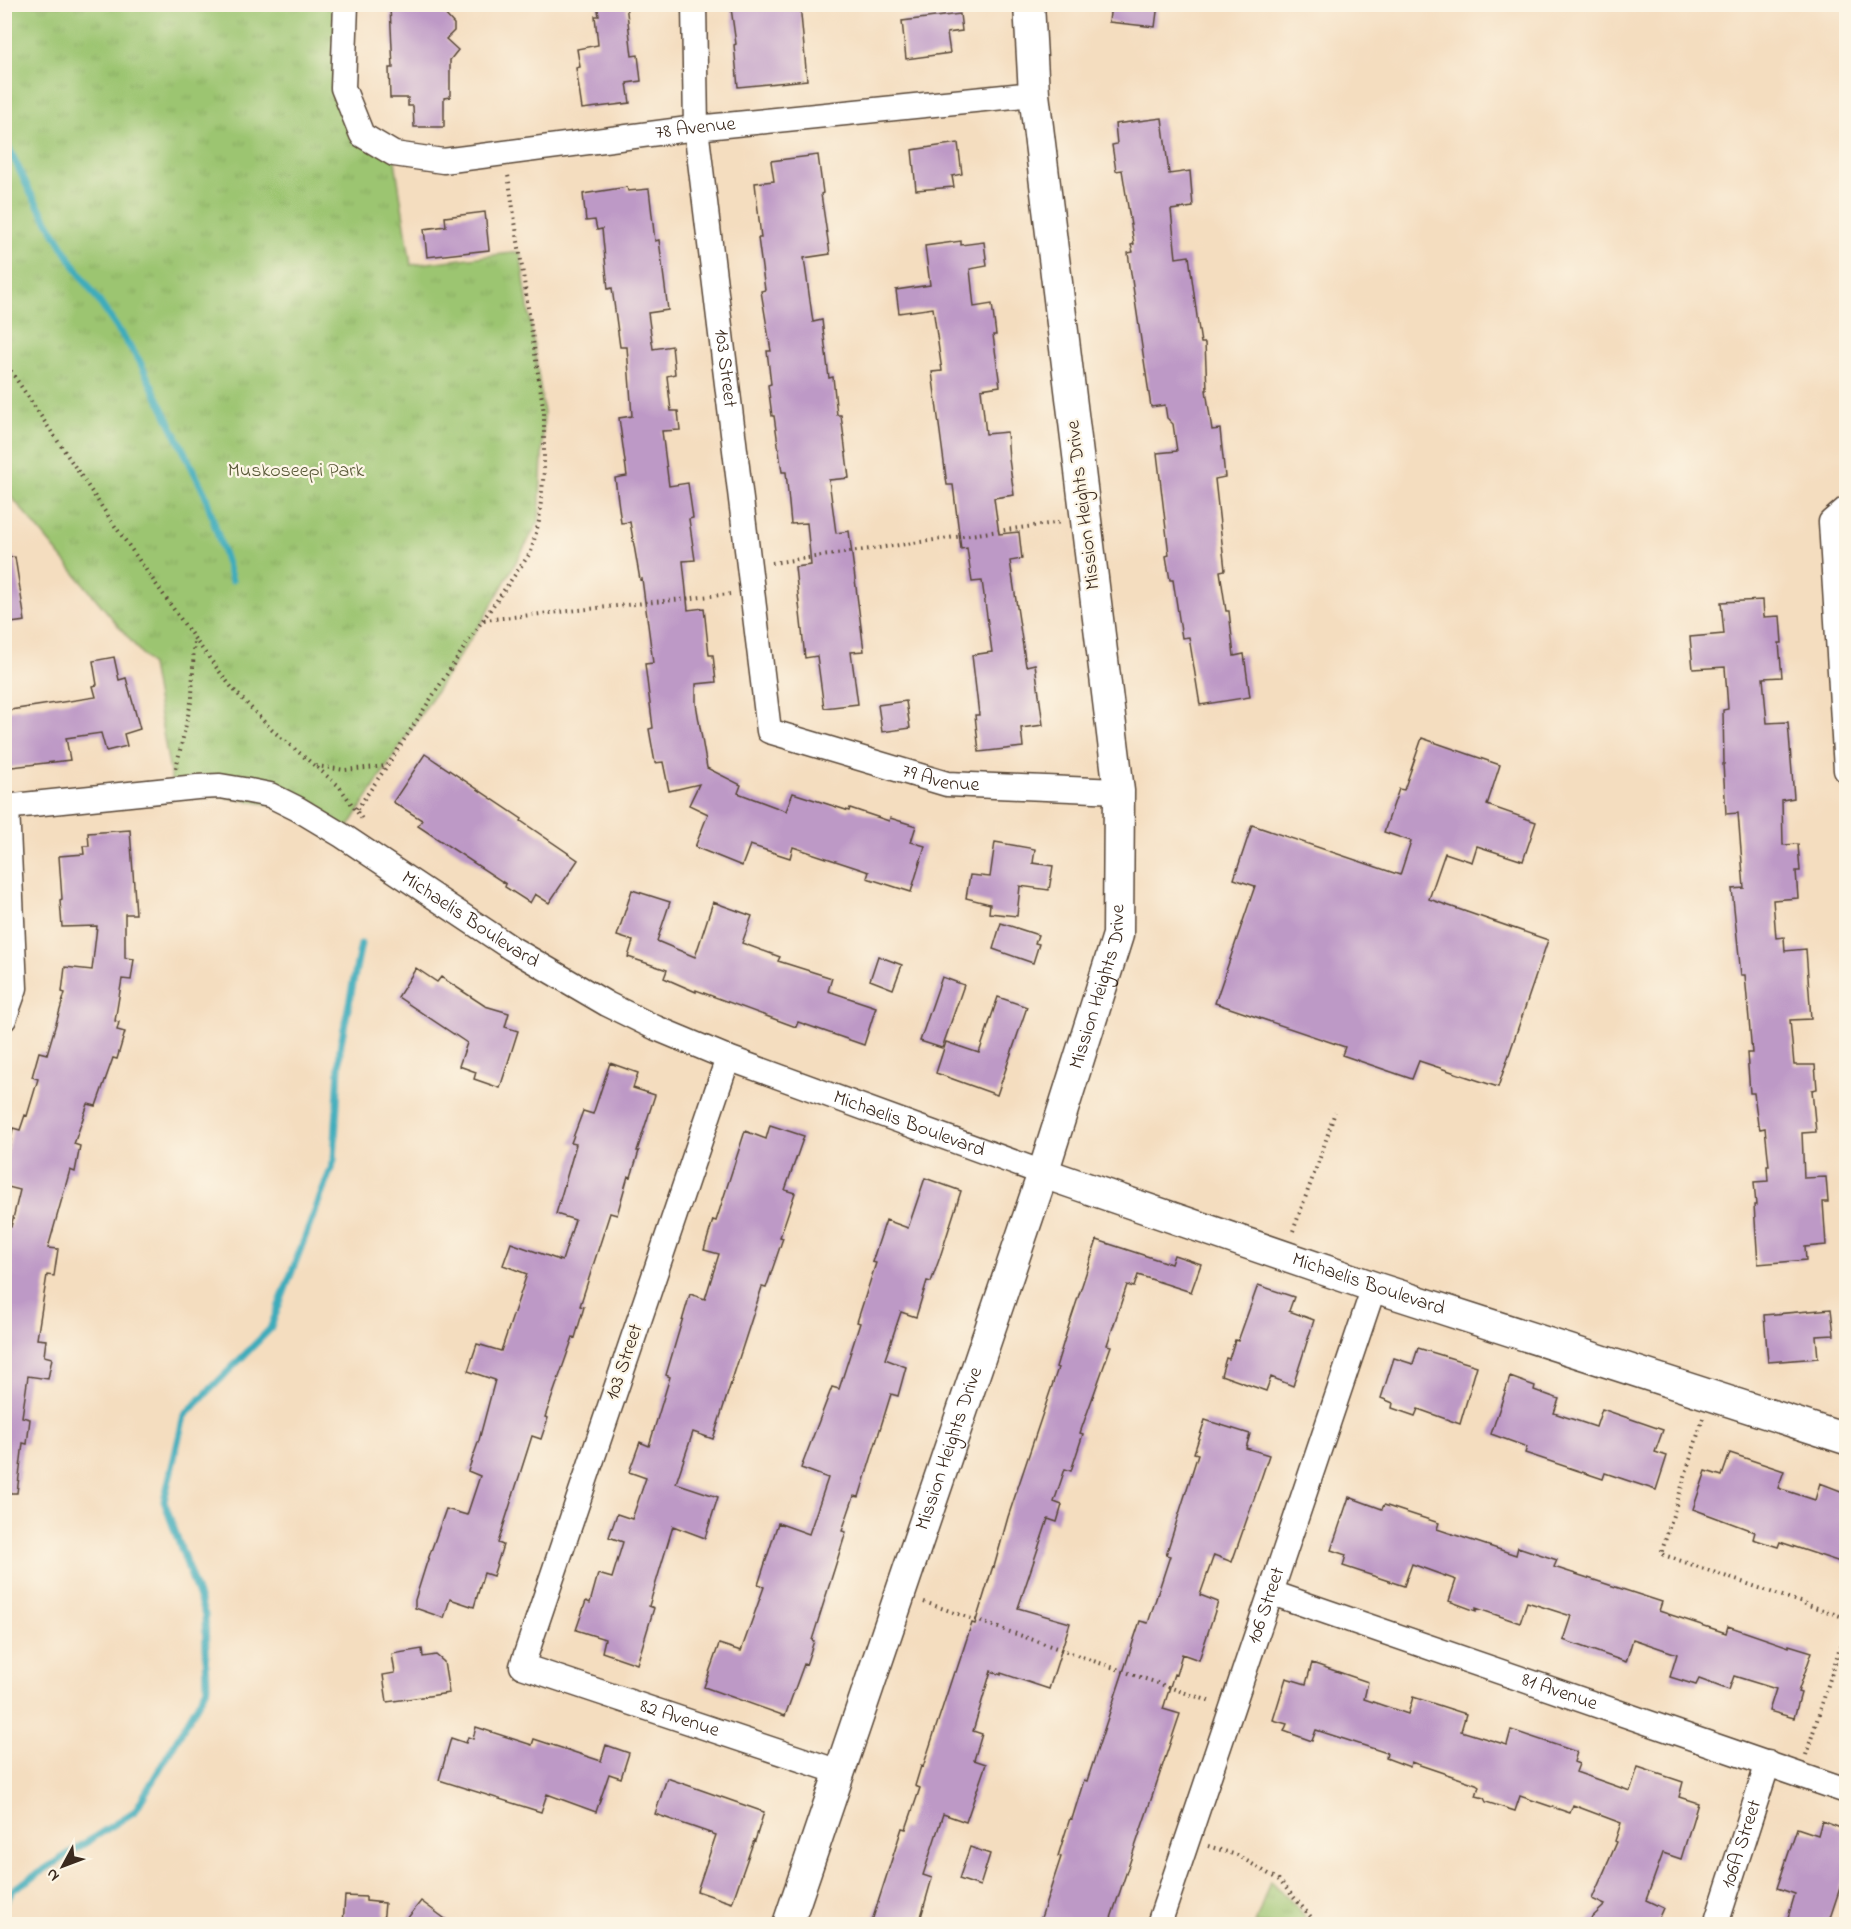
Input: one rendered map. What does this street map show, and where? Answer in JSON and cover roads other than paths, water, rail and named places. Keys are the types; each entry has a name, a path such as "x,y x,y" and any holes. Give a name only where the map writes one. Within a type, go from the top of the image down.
{"street":[{"name":"78 Avenue","path":"346,4 343,88 362,135 394,154 443,161 696,128 1034,94"},
{"name":"103 Street","path":"693,4 696,128 769,732"},
{"name":"Mission Heights Drive","path":"788,1924 1043,1173 1118,935 1119,791 1034,94 1029,4"},
{"path":"1846,509 1831,522 1846,770"},
{"name":"79 Avenue","path":"769,732 947,784 1119,791"},
{"name":"Michaelis Boulevard","path":"6,807 220,786 270,795 298,809 371,854 511,948 566,981 656,1028 728,1058 1043,1173 1374,1287 1846,1439"},
{"path":"4,1019 15,988 6,807"},
{"name":"103 Street","path":"522,1666 728,1058"},
{"name":"106 Street","path":"1159,1924 1374,1287"},
{"name":"81 Avenue","path":"1272,1593 1846,1791"},
{"name":"82 Avenue","path":"522,1666 839,1772"},
{"name":"106A Street","path":"1716,1924 1768,1763"}],"waterway":[{"path":"4,138 31,194 74,265 139,360 205,494 232,580"},
{"path":"4,1904 14,1889 135,1811 207,1688 205,1615 164,1501 184,1416 270,1329 334,1161 340,1048 361,944"}],"park label":[{"name":"Muskoseepi Park","path":"296,471"}]}
